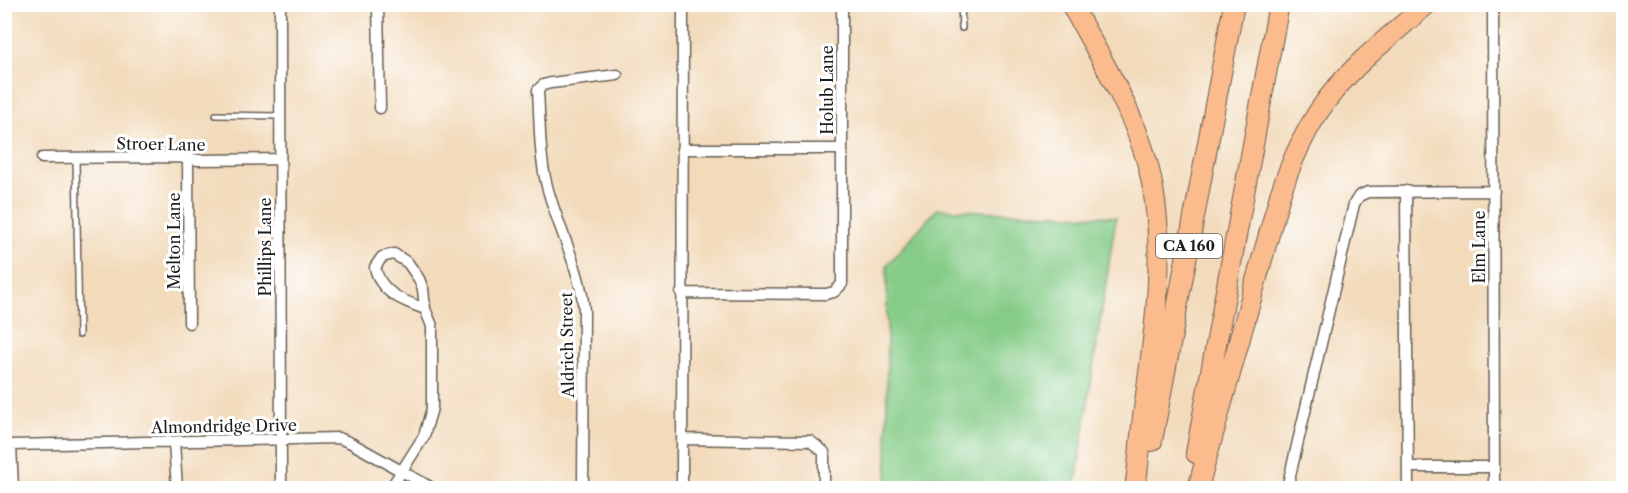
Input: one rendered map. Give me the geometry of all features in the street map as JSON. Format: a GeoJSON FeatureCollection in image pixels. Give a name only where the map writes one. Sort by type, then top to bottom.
{"type":"FeatureCollection","features":[{"type":"Feature","properties":{"kind":"highway"},"geometry":{"type":"LineString","coordinates":[[1071,4],[1138,133],[1151,174],[1158,215],[1158,261],[1154,317],[1135,489]]}},
{"type":"Feature","properties":{"kind":"highway","name":"CA 160"},"geometry":{"type":"LineString","coordinates":[[1144,489],[1234,4]]}},
{"type":"Feature","properties":{"kind":"highway","name":"CA 160"},"geometry":{"type":"LineString","coordinates":[[1190,489],[1279,4]]}},
{"type":"Feature","properties":{"kind":"highway"},"geometry":{"type":"LineString","coordinates":[[1198,489],[1281,195],[1297,150],[1320,110],[1340,85],[1377,48],[1427,4]]}},
{"type":"Feature","properties":{"kind":"street","name":"Phillips Lane"},"geometry":{"type":"LineString","coordinates":[[280,4],[280,489]]}},
{"type":"Feature","properties":{"kind":"street"},"geometry":{"type":"LineString","coordinates":[[378,4],[380,108]]}},
{"type":"Feature","properties":{"kind":"street"},"geometry":{"type":"LineString","coordinates":[[682,489],[683,4]]}},
{"type":"Feature","properties":{"kind":"street","name":"Holub Lane"},"geometry":{"type":"LineString","coordinates":[[681,293],[825,294],[834,291],[842,284],[842,4]]}},
{"type":"Feature","properties":{"kind":"street","name":"Elm Lane"},"geometry":{"type":"LineString","coordinates":[[1493,4],[1494,489]]}},
{"type":"Feature","properties":{"kind":"street","name":"Aldrich Street"},"geometry":{"type":"LineString","coordinates":[[583,489],[584,310],[582,290],[552,202],[544,171],[538,90],[543,85],[551,83],[617,75]]}},
{"type":"Feature","properties":{"kind":"street"},"geometry":{"type":"LineString","coordinates":[[682,149],[842,149]]}},
{"type":"Feature","properties":{"kind":"street","name":"Stroer Lane"},"geometry":{"type":"LineString","coordinates":[[42,158],[280,159]]}},
{"type":"Feature","properties":{"kind":"street","name":"Melton Lane"},"geometry":{"type":"LineString","coordinates":[[188,158],[189,323]]}},
{"type":"Feature","properties":{"kind":"street"},"geometry":{"type":"LineString","coordinates":[[1287,489],[1354,204],[1359,196],[1368,192],[1494,190]]}},
{"type":"Feature","properties":{"kind":"street"},"geometry":{"type":"LineString","coordinates":[[1406,191],[1408,489]]}},
{"type":"Feature","properties":{"kind":"street"},"geometry":{"type":"LineString","coordinates":[[391,489],[424,436],[432,408],[432,326],[425,309],[419,279],[408,263],[394,254],[382,257],[375,267],[380,282],[387,291],[425,309]]}},
{"type":"Feature","properties":{"kind":"street","name":"Almondridge Drive"},"geometry":{"type":"LineString","coordinates":[[8,444],[339,438],[432,489]]}},
{"type":"Feature","properties":{"kind":"street"},"geometry":{"type":"LineString","coordinates":[[682,439],[810,441],[824,452],[824,489]]}},
{"type":"Feature","properties":{"kind":"street"},"geometry":{"type":"LineString","coordinates":[[174,442],[177,489]]}},
{"type":"Feature","properties":{"kind":"street"},"geometry":{"type":"LineString","coordinates":[[8,444],[13,489]]}},
{"type":"Feature","properties":{"kind":"street"},"geometry":{"type":"LineString","coordinates":[[1408,467],[1494,467]]}},
{"type":"Feature","properties":{"kind":"lane"},"geometry":{"type":"LineString","coordinates":[[961,4],[962,28]]}},
{"type":"Feature","properties":{"kind":"lane"},"geometry":{"type":"LineString","coordinates":[[216,115],[280,116]]}},
{"type":"Feature","properties":{"kind":"lane"},"geometry":{"type":"LineString","coordinates":[[76,158],[79,335]]}},
{"type":"Feature","properties":{"kind":"green space"},"geometry":{"type":"Polygon","coordinates":[[[937,209],[1116,217],[1075,488],[887,488],[887,265],[937,209]]]}}]}
